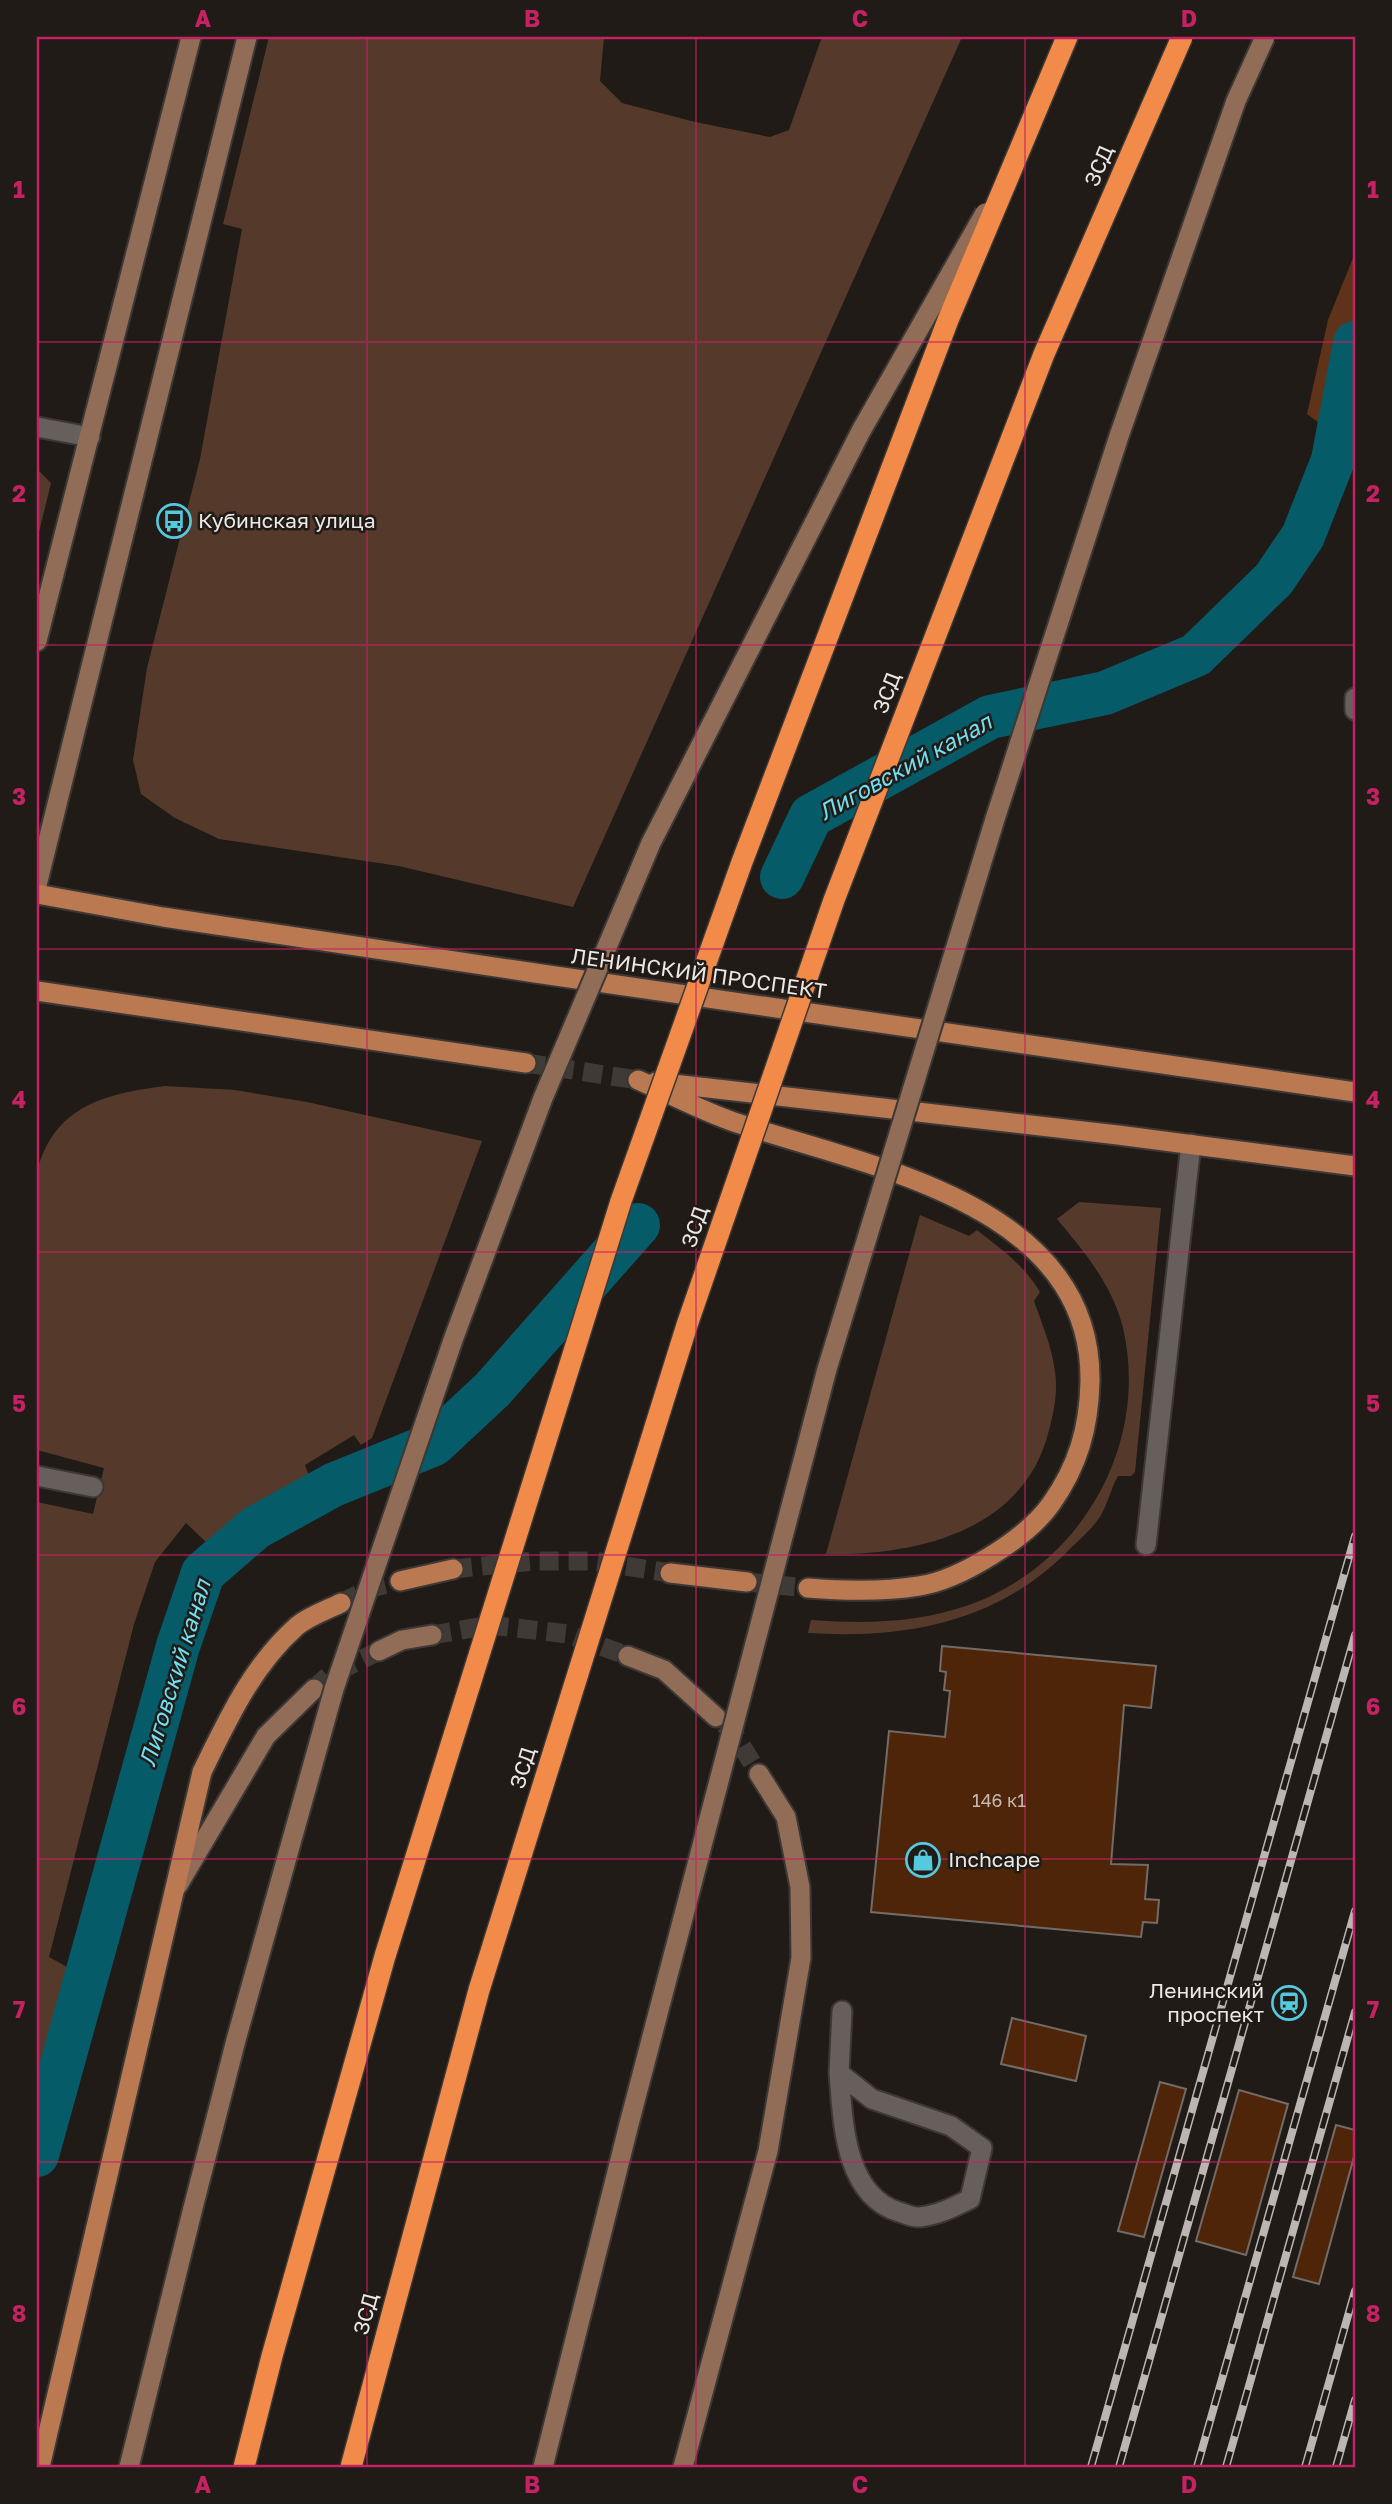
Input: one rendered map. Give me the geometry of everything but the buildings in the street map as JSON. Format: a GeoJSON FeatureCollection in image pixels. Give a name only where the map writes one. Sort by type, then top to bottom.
{"type":"FeatureCollection","features":[{"type":"Feature","properties":{"kind":"highway"},"geometry":{"type":"LineString","coordinates":[[244,2467],[272,2356],[385,1956],[621,1201],[742,862],[948,320],[1067,37]]}},
{"type":"Feature","properties":{"kind":"highway","name":"ЗСД"},"geometry":{"type":"LineString","coordinates":[[351,2467],[479,1990],[691,1312],[835,900],[1034,380],[1182,37]]}},
{"type":"Feature","properties":{"kind":"main road"},"geometry":{"type":"LineString","coordinates":[[37,641],[191,37]]}},
{"type":"Feature","properties":{"kind":"main road"},"geometry":{"type":"LineString","coordinates":[[37,885],[247,37]]}},
{"type":"Feature","properties":{"kind":"main road"},"geometry":{"type":"LineString","coordinates":[[543,2467],[629,2124],[827,1369],[995,819],[1119,436],[1236,101],[1265,37]]}},
{"type":"Feature","properties":{"kind":"main road"},"geometry":{"type":"LineString","coordinates":[[129,2467],[236,2040],[334,1689],[453,1340],[543,1098],[657,831],[861,431],[1015,161]]}},
{"type":"Feature","properties":{"kind":"main road","name":"ЛЕНИНСКИЙ ПРОСПЕКТ"},"geometry":{"type":"LineString","coordinates":[[37,894],[163,917],[535,974],[1355,1092]]}},
{"type":"Feature","properties":{"kind":"main road"},"geometry":{"type":"LineString","coordinates":[[37,991],[526,1063]]}},
{"type":"Feature","properties":{"kind":"main road"},"geometry":{"type":"LineString","coordinates":[[808,1588],[871,1590],[922,1586],[984,1562],[1027,1530],[1050,1506],[1078,1460],[1089,1416],[1090,1367],[1082,1324],[1062,1284],[1009,1227],[947,1191],[731,1121],[638,1080],[1191,1144],[1355,1166]]}},
{"type":"Feature","properties":{"kind":"main road"},"geometry":{"type":"LineString","coordinates":[[400,1581],[453,1569]]}},
{"type":"Feature","properties":{"kind":"main road"},"geometry":{"type":"LineString","coordinates":[[670,1573],[747,1582]]}},
{"type":"Feature","properties":{"kind":"main road"},"geometry":{"type":"LineString","coordinates":[[40,2467],[202,1772],[234,1706],[263,1662],[299,1624],[341,1603]]}},
{"type":"Feature","properties":{"kind":"main road"},"geometry":{"type":"LineString","coordinates":[[379,1651],[402,1640],[432,1635]]}},
{"type":"Feature","properties":{"kind":"main road"},"geometry":{"type":"LineString","coordinates":[[628,1656],[664,1670],[716,1717]]}},
{"type":"Feature","properties":{"kind":"main road"},"geometry":{"type":"LineString","coordinates":[[176,1889],[266,1736],[314,1689]]}},
{"type":"Feature","properties":{"kind":"main road"},"geometry":{"type":"LineString","coordinates":[[683,2467],[768,2151],[801,1958],[800,1887],[786,1817],[760,1774]]}},
{"type":"Feature","properties":{"kind":"lane"},"geometry":{"type":"LineString","coordinates":[[37,427],[90,437]]}},
{"type":"Feature","properties":{"kind":"lane"},"geometry":{"type":"LineString","coordinates":[[1355,698],[1355,710]]}},
{"type":"Feature","properties":{"kind":"lane"},"geometry":{"type":"LineString","coordinates":[[1146,1545],[1191,1144]]}},
{"type":"Feature","properties":{"kind":"lane"},"geometry":{"type":"LineString","coordinates":[[37,1476],[93,1487]]}},
{"type":"Feature","properties":{"kind":"lane"},"geometry":{"type":"LineString","coordinates":[[839,2073],[872,2099],[951,2126],[982,2148],[971,2199],[944,2212],[917,2218],[884,2207],[856,2175],[843,2125],[839,2073],[842,2011]]}},
{"type":"Feature","properties":{"kind":"shaded area"},"geometry":{"type":"Polygon","coordinates":[[[269,37],[604,37],[600,81],[622,103],[695,122],[770,137],[789,130],[822,37],[962,37],[573,907],[399,866],[219,839],[175,818],[141,794],[133,760],[147,668],[200,459],[242,229],[223,224],[269,37]]]}},
{"type":"Feature","properties":{"kind":"shaded area"},"geometry":{"type":"Polygon","coordinates":[[[1355,253],[1355,428],[1353,434],[1337,436],[1307,414],[1328,320],[1355,253]]]}},
{"type":"Feature","properties":{"kind":"shaded area"},"geometry":{"type":"Polygon","coordinates":[[[37,469],[51,483],[37,540],[37,469]]]}},
{"type":"Feature","properties":{"kind":"shaded area"},"geometry":{"type":"Polygon","coordinates":[[[165,1086],[235,1090],[307,1102],[482,1141],[372,1438],[361,1445],[354,1435],[305,1465],[309,1476],[208,1544],[186,1523],[155,1562],[134,1624],[49,1957],[71,1969],[37,2101],[37,1502],[93,1514],[104,1468],[37,1450],[37,1172],[45,1150],[56,1132],[84,1107],[102,1099],[165,1086]]]}},
{"type":"Feature","properties":{"kind":"shaded area"},"geometry":{"type":"Polygon","coordinates":[[[1079,1202],[1161,1208],[1135,1472],[1131,1476],[1118,1476],[1101,1515],[1065,1554],[1038,1577],[978,1611],[913,1629],[879,1633],[808,1633],[811,1620],[871,1622],[930,1616],[969,1605],[1009,1586],[1044,1561],[1074,1531],[1098,1495],[1116,1457],[1126,1415],[1129,1372],[1123,1328],[1105,1283],[1057,1219],[1079,1202]]]}},
{"type":"Feature","properties":{"kind":"shaded area"},"geometry":{"type":"Polygon","coordinates":[[[920,1215],[969,1236],[977,1230],[1020,1266],[1040,1292],[1034,1301],[1049,1345],[1056,1379],[1049,1430],[1036,1464],[1017,1492],[992,1514],[962,1531],[895,1550],[826,1554],[920,1215]]]}},
{"type":"Feature","properties":{"kind":"waterway","name":"Лиговский канал"},"geometry":{"type":"LineString","coordinates":[[782,877],[811,816],[990,717],[1105,693],[1196,655],[1274,579],[1303,536],[1333,460],[1355,343]]}},
{"type":"Feature","properties":{"kind":"waterway","name":"Лиговский канал"},"geometry":{"type":"LineString","coordinates":[[37,2155],[178,1646],[203,1573],[255,1528],[333,1485],[434,1444],[492,1390],[638,1225]]}},
{"type":"Feature","properties":{"kind":"tunnel"},"geometry":{"type":"LineString","coordinates":[[526,1063],[638,1080]]}},
{"type":"Feature","properties":{"kind":"tunnel"},"geometry":{"type":"LineString","coordinates":[[453,1569],[534,1561],[594,1561],[670,1573]]}},
{"type":"Feature","properties":{"kind":"tunnel"},"geometry":{"type":"LineString","coordinates":[[341,1603],[371,1588],[400,1581]]}},
{"type":"Feature","properties":{"kind":"tunnel"},"geometry":{"type":"LineString","coordinates":[[747,1582],[808,1588]]}},
{"type":"Feature","properties":{"kind":"tunnel"},"geometry":{"type":"LineString","coordinates":[[432,1635],[490,1625],[568,1634],[628,1656]]}},
{"type":"Feature","properties":{"kind":"tunnel"},"geometry":{"type":"LineString","coordinates":[[314,1689],[328,1676],[379,1651]]}},
{"type":"Feature","properties":{"kind":"tunnel"},"geometry":{"type":"LineString","coordinates":[[724,1724],[733,1732],[759,1774]]}},
{"type":"Feature","properties":{"kind":"railway"},"geometry":{"type":"LineString","coordinates":[[1091,2467],[1355,1536]]}},
{"type":"Feature","properties":{"kind":"railway"},"geometry":{"type":"LineString","coordinates":[[1119,2467],[1355,1635]]}},
{"type":"Feature","properties":{"kind":"railway"},"geometry":{"type":"LineString","coordinates":[[1197,2467],[1355,1911]]}},
{"type":"Feature","properties":{"kind":"railway"},"geometry":{"type":"LineString","coordinates":[[1226,2467],[1355,2012]]}},
{"type":"Feature","properties":{"kind":"railway"},"geometry":{"type":"LineString","coordinates":[[1305,2467],[1355,2291]]}},
{"type":"Feature","properties":{"kind":"railway"},"geometry":{"type":"LineString","coordinates":[[1336,2467],[1355,2400]]}},
{"type":"Feature","properties":{"kind":"place","name":"Кубинская улица"},"geometry":{"type":"Point","coordinates":[174,521]}},
{"type":"Feature","properties":{"kind":"place","name":"Inchcape"},"geometry":{"type":"Point","coordinates":[923,1860]}},
{"type":"Feature","properties":{"kind":"place","name":"Ленинский проспект"},"geometry":{"type":"Point","coordinates":[1289,2003]}}]}
